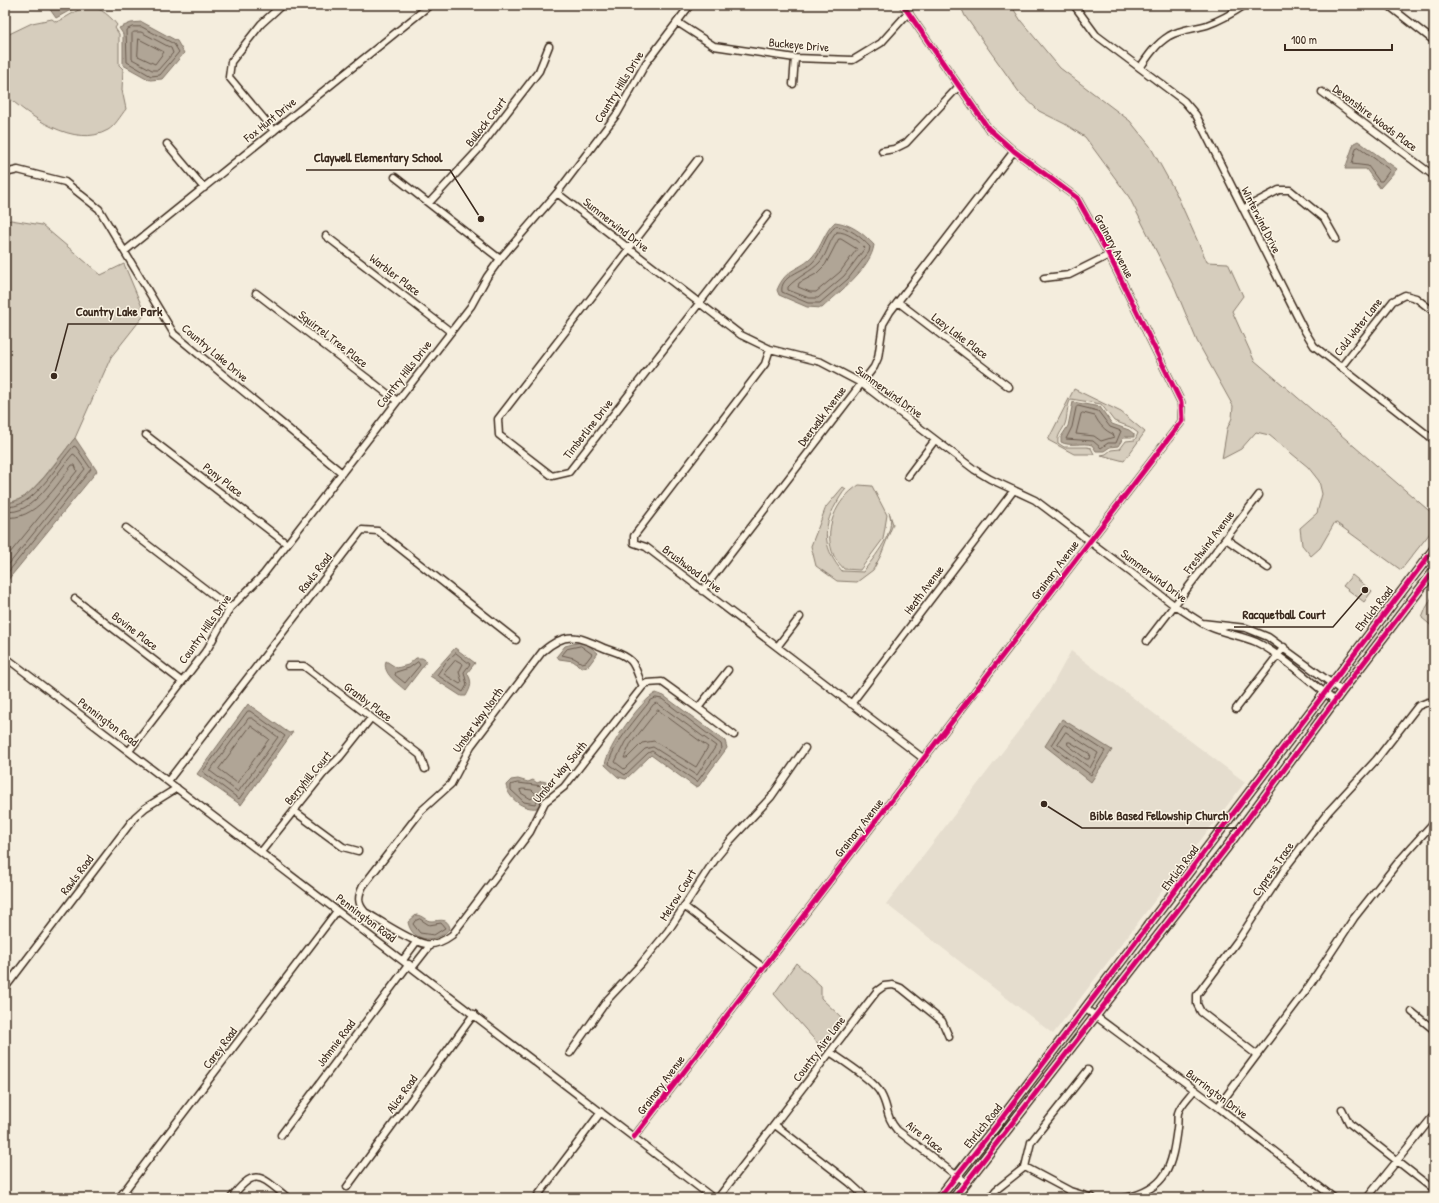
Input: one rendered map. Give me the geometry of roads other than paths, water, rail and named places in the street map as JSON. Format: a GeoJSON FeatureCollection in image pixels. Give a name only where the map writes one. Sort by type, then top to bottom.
{"type":"FeatureCollection","features":[{"type":"Feature","properties":{"kind":"main road","name":"Ehrlich Road"},"geometry":{"type":"LineString","coordinates":[[939,1198],[1086,1009],[1331,682],[1434,549]]}},
{"type":"Feature","properties":{"kind":"main road","name":"Ehrlich Road"},"geometry":{"type":"LineString","coordinates":[[954,1198],[1227,847],[1342,691],[1434,570]]}},
{"type":"Feature","properties":{"kind":"street"},"geometry":{"type":"LineString","coordinates":[[274,131],[229,77],[231,62],[261,24],[282,5]]}},
{"type":"Feature","properties":{"kind":"street","name":"Fox Hunt Drive"},"geometry":{"type":"LineString","coordinates":[[125,251],[430,5]]}},
{"type":"Feature","properties":{"kind":"street","name":"Country Hills Drive"},"geometry":{"type":"LineString","coordinates":[[129,751],[181,681],[208,648],[230,608],[263,575],[471,306],[487,277],[500,259],[557,193],[617,114],[646,63],[690,5]]}},
{"type":"Feature","properties":{"kind":"street","name":"Grainary Avenue"},"geometry":{"type":"LineString","coordinates":[[634,1137],[1182,421],[1182,402],[1109,255],[1077,198],[1014,151],[988,128],[904,5]]}},
{"type":"Feature","properties":{"kind":"street","name":"Winterwind Drive"},"geometry":{"type":"LineString","coordinates":[[1074,5],[1096,35],[1184,101],[1196,115],[1303,328],[1314,346],[1434,440]]}},
{"type":"Feature","properties":{"kind":"street"},"geometry":{"type":"LineString","coordinates":[[1140,68],[1155,48],[1168,37],[1182,30],[1207,25],[1245,5]]}},
{"type":"Feature","properties":{"kind":"street"},"geometry":{"type":"LineString","coordinates":[[1388,5],[1434,40]]}},
{"type":"Feature","properties":{"kind":"street","name":"Buckeye Drive"},"geometry":{"type":"LineString","coordinates":[[677,22],[714,46],[796,58],[853,60],[881,43],[909,12]]}},
{"type":"Feature","properties":{"kind":"street","name":"Bullock Court"},"geometry":{"type":"LineString","coordinates":[[429,203],[478,150],[539,71],[549,46]]}},
{"type":"Feature","properties":{"kind":"street"},"geometry":{"type":"LineString","coordinates":[[793,84],[796,58]]}},
{"type":"Feature","properties":{"kind":"street"},"geometry":{"type":"LineString","coordinates":[[882,150],[894,149],[906,143],[959,86]]}},
{"type":"Feature","properties":{"kind":"street","name":"Devonshire Woods Place"},"geometry":{"type":"LineString","coordinates":[[1322,92],[1434,176]]}},
{"type":"Feature","properties":{"kind":"street"},"geometry":{"type":"LineString","coordinates":[[167,144],[204,188]]}},
{"type":"Feature","properties":{"kind":"street","name":"Deerwalk Avenue"},"geometry":{"type":"LineString","coordinates":[[702,591],[874,367],[878,358],[883,324],[898,302],[1014,151]]}},
{"type":"Feature","properties":{"kind":"street","name":"Timberline Drive"},"geometry":{"type":"LineString","coordinates":[[698,160],[498,419],[500,435],[505,440],[552,476],[569,472],[768,214]]}},
{"type":"Feature","properties":{"kind":"street","name":"Country Lake Drive"},"geometry":{"type":"LineString","coordinates":[[5,174],[18,170],[65,182],[100,209],[149,295],[174,334],[342,473]]}},
{"type":"Feature","properties":{"kind":"street"},"geometry":{"type":"LineString","coordinates":[[395,177],[500,259]]}},
{"type":"Feature","properties":{"kind":"street"},"geometry":{"type":"LineString","coordinates":[[1243,209],[1279,190],[1290,190],[1324,218],[1336,239]]}},
{"type":"Feature","properties":{"kind":"street","name":"Summerwind Drive"},"geometry":{"type":"LineString","coordinates":[[557,193],[741,335],[770,349],[821,362],[861,383],[975,470],[1035,500],[1174,605],[1209,628],[1256,642],[1277,656],[1335,701]]}},
{"type":"Feature","properties":{"kind":"street","name":"Warbler Place"},"geometry":{"type":"LineString","coordinates":[[326,236],[451,332]]}},
{"type":"Feature","properties":{"kind":"street"},"geometry":{"type":"LineString","coordinates":[[1044,278],[1069,275],[1109,255]]}},
{"type":"Feature","properties":{"kind":"street","name":"Squirrel Tree Place"},"geometry":{"type":"LineString","coordinates":[[256,293],[397,401]]}},
{"type":"Feature","properties":{"kind":"street","name":"Cold Water Lane"},"geometry":{"type":"LineString","coordinates":[[1341,367],[1393,301],[1406,295],[1416,298],[1434,312]]}},
{"type":"Feature","properties":{"kind":"street","name":"Lazy Lake Place"},"geometry":{"type":"LineString","coordinates":[[898,302],[1009,386]]}},
{"type":"Feature","properties":{"kind":"street","name":"Brushwood Drive"},"geometry":{"type":"LineString","coordinates":[[770,349],[765,364],[634,536],[634,543],[646,547],[924,759]]}},
{"type":"Feature","properties":{"kind":"street","name":"Pony Place"},"geometry":{"type":"LineString","coordinates":[[146,434],[287,544]]}},
{"type":"Feature","properties":{"kind":"street"},"geometry":{"type":"LineString","coordinates":[[908,476],[935,440]]}},
{"type":"Feature","properties":{"kind":"street","name":"Heath Avenue"},"geometry":{"type":"LineString","coordinates":[[851,704],[1014,490]]}},
{"type":"Feature","properties":{"kind":"street","name":"Freshwind Avenue"},"geometry":{"type":"LineString","coordinates":[[1147,641],[1226,540],[1259,494]]}},
{"type":"Feature","properties":{"kind":"street"},"geometry":{"type":"LineString","coordinates":[[126,528],[230,608]]}},
{"type":"Feature","properties":{"kind":"street","name":"Rawls Road"},"geometry":{"type":"LineString","coordinates":[[168,781],[362,530],[378,531],[516,640]]}},
{"type":"Feature","properties":{"kind":"street"},"geometry":{"type":"LineString","coordinates":[[1226,540],[1268,568]]}},
{"type":"Feature","properties":{"kind":"street","name":"Bovine Place"},"geometry":{"type":"LineString","coordinates":[[75,599],[181,681]]}},
{"type":"Feature","properties":{"kind":"street"},"geometry":{"type":"LineString","coordinates":[[777,647],[800,617]]}},
{"type":"Feature","properties":{"kind":"street","name":"Summerwind Drive"},"geometry":{"type":"LineString","coordinates":[[1202,623],[1246,628],[1268,637],[1284,647],[1342,691]]}},
{"type":"Feature","properties":{"kind":"street","name":"Umber Way North"},"geometry":{"type":"LineString","coordinates":[[417,941],[365,912],[360,906],[358,900],[360,893],[421,811],[451,784],[471,746],[542,652],[559,640],[578,638],[587,639],[626,656],[632,663],[644,686]]}},
{"type":"Feature","properties":{"kind":"street"},"geometry":{"type":"LineString","coordinates":[[1236,709],[1284,647]]}},
{"type":"Feature","properties":{"kind":"street","name":"Pennington Road"},"geometry":{"type":"LineString","coordinates":[[5,657],[713,1198]]}},
{"type":"Feature","properties":{"kind":"street","name":"Granby Place"},"geometry":{"type":"LineString","coordinates":[[288,666],[304,666],[420,755],[425,769]]}},
{"type":"Feature","properties":{"kind":"street"},"geometry":{"type":"LineString","coordinates":[[698,708],[728,670]]}},
{"type":"Feature","properties":{"kind":"street"},"geometry":{"type":"LineString","coordinates":[[644,686],[647,683],[662,682],[734,735]]}},
{"type":"Feature","properties":{"kind":"street","name":"Umber Way South"},"geometry":{"type":"LineString","coordinates":[[431,944],[443,942],[452,935],[530,832],[545,802],[564,787],[644,686]]}},
{"type":"Feature","properties":{"kind":"street","name":"Cypress Trace"},"geometry":{"type":"LineString","coordinates":[[1257,1055],[1201,1012],[1197,1004],[1198,995],[1241,936],[1286,867],[1329,811],[1376,760],[1418,706],[1428,702],[1434,704]]}},
{"type":"Feature","properties":{"kind":"street","name":"Berryhill Court"},"geometry":{"type":"LineString","coordinates":[[261,852],[371,718]]}},
{"type":"Feature","properties":{"kind":"street","name":"Melrow Court"},"geometry":{"type":"LineString","coordinates":[[570,1053],[598,1011],[652,952],[716,858],[772,797],[805,748]]}},
{"type":"Feature","properties":{"kind":"street","name":"Rawls Road"},"geometry":{"type":"LineString","coordinates":[[5,988],[135,817],[145,808],[177,788]]}},
{"type":"Feature","properties":{"kind":"street"},"geometry":{"type":"LineString","coordinates":[[294,811],[343,847],[358,851]]}},
{"type":"Feature","properties":{"kind":"street"},"geometry":{"type":"LineString","coordinates":[[1218,1107],[1307,989],[1354,918],[1399,861],[1434,822]]}},
{"type":"Feature","properties":{"kind":"street"},"geometry":{"type":"LineString","coordinates":[[684,906],[764,968]]}},
{"type":"Feature","properties":{"kind":"street","name":"Carey Road"},"geometry":{"type":"LineString","coordinates":[[119,1198],[338,911]]}},
{"type":"Feature","properties":{"kind":"street"},"geometry":{"type":"LineString","coordinates":[[403,960],[417,941],[431,944]]}},
{"type":"Feature","properties":{"kind":"street","name":"Johnnie Road"},"geometry":{"type":"LineString","coordinates":[[281,1136],[411,966],[431,944]]}},
{"type":"Feature","properties":{"kind":"street","name":"Country Aire Lane"},"geometry":{"type":"LineString","coordinates":[[718,1198],[877,991],[884,986],[893,985],[901,988],[942,1021],[949,1038]]}},
{"type":"Feature","properties":{"kind":"street","name":"Burrington Drive"},"geometry":{"type":"LineString","coordinates":[[1086,1009],[1218,1107],[1334,1198]]}},
{"type":"Feature","properties":{"kind":"street"},"geometry":{"type":"LineString","coordinates":[[1412,1012],[1434,1030]]}},
{"type":"Feature","properties":{"kind":"street","name":"Alice Road"},"geometry":{"type":"LineString","coordinates":[[347,1187],[474,1014]]}},
{"type":"Feature","properties":{"kind":"street","name":"Aire Place"},"geometry":{"type":"LineString","coordinates":[[830,1052],[881,1092],[886,1114],[897,1130],[966,1183]]}},
{"type":"Feature","properties":{"kind":"street"},"geometry":{"type":"LineString","coordinates":[[990,1198],[996,1190],[1025,1167],[1031,1142],[1088,1070]]}},
{"type":"Feature","properties":{"kind":"street"},"geometry":{"type":"LineString","coordinates":[[1125,1198],[1149,1190],[1159,1184],[1167,1173],[1173,1154],[1178,1112],[1194,1090]]}},
{"type":"Feature","properties":{"kind":"street"},"geometry":{"type":"LineString","coordinates":[[1342,1109],[1349,1123],[1434,1190]]}},
{"type":"Feature","properties":{"kind":"street"},"geometry":{"type":"LineString","coordinates":[[536,1198],[601,1112]]}},
{"type":"Feature","properties":{"kind":"street"},"geometry":{"type":"LineString","coordinates":[[1367,1198],[1434,1115]]}},
{"type":"Feature","properties":{"kind":"street"},"geometry":{"type":"LineString","coordinates":[[775,1125],[862,1194]]}},
{"type":"Feature","properties":{"kind":"street"},"geometry":{"type":"LineString","coordinates":[[1025,1167],[1070,1191],[1093,1198]]}},
{"type":"Feature","properties":{"kind":"street"},"geometry":{"type":"LineString","coordinates":[[231,1198],[243,1183],[251,1177],[258,1177],[288,1198]]}},
{"type":"Feature","properties":{"kind":"water"},"geometry":{"type":"Polygon","coordinates":[[[47,5],[77,5],[78,6],[56,18],[47,5]]]}},
{"type":"Feature","properties":{"kind":"water"},"geometry":{"type":"Polygon","coordinates":[[[142,22],[177,41],[184,53],[162,79],[150,80],[123,65],[123,34],[119,28],[131,23],[142,22]]]}},
{"type":"Feature","properties":{"kind":"water"},"geometry":{"type":"Polygon","coordinates":[[[1358,141],[1397,169],[1380,188],[1366,169],[1345,169],[1354,143],[1358,141]]]}},
{"type":"Feature","properties":{"kind":"water"},"geometry":{"type":"Polygon","coordinates":[[[835,222],[841,223],[856,230],[874,245],[872,254],[861,271],[822,308],[807,307],[779,295],[777,290],[781,282],[789,273],[813,256],[828,230],[835,222]]]}},
{"type":"Feature","properties":{"kind":"water"},"geometry":{"type":"Polygon","coordinates":[[[1073,402],[1100,407],[1112,424],[1129,430],[1134,434],[1134,437],[1124,437],[1118,446],[1110,447],[1104,451],[1096,451],[1092,445],[1088,444],[1068,444],[1061,442],[1061,437],[1068,426],[1073,402]]]}},
{"type":"Feature","properties":{"kind":"water"},"geometry":{"type":"Polygon","coordinates":[[[75,438],[97,471],[7,581],[5,580],[5,502],[14,502],[24,497],[34,489],[75,438]]]}},
{"type":"Feature","properties":{"kind":"water"},"geometry":{"type":"Polygon","coordinates":[[[581,642],[587,644],[598,653],[589,665],[582,668],[573,661],[559,659],[557,656],[565,646],[581,642]]]}},
{"type":"Feature","properties":{"kind":"water"},"geometry":{"type":"Polygon","coordinates":[[[455,648],[475,663],[467,673],[471,684],[466,696],[461,696],[430,676],[455,648]]]}},
{"type":"Feature","properties":{"kind":"water"},"geometry":{"type":"Polygon","coordinates":[[[416,658],[422,658],[427,661],[405,690],[388,673],[385,665],[386,661],[397,668],[408,665],[416,658]]]}},
{"type":"Feature","properties":{"kind":"water"},"geometry":{"type":"Polygon","coordinates":[[[656,693],[664,696],[725,741],[727,748],[699,786],[695,787],[651,755],[626,779],[618,777],[605,765],[607,757],[625,726],[642,705],[656,693]]]}},
{"type":"Feature","properties":{"kind":"water"},"geometry":{"type":"Polygon","coordinates":[[[248,704],[289,733],[293,732],[241,805],[197,774],[248,704]]]}},
{"type":"Feature","properties":{"kind":"water"},"geometry":{"type":"Polygon","coordinates":[[[1062,719],[1112,750],[1091,782],[1045,746],[1062,719]]]}},
{"type":"Feature","properties":{"kind":"water"},"geometry":{"type":"Polygon","coordinates":[[[518,779],[528,782],[533,780],[537,783],[542,781],[546,782],[547,792],[537,808],[527,807],[517,802],[507,790],[506,785],[511,780],[518,779]]]}},
{"type":"Feature","properties":{"kind":"water"},"geometry":{"type":"Polygon","coordinates":[[[416,915],[429,921],[445,921],[450,928],[445,933],[433,938],[420,938],[411,929],[408,922],[416,915]]]}},
{"type":"Feature","properties":{"kind":"place","name":"Claywell Elementary School"},"geometry":{"type":"Point","coordinates":[481,219]}},
{"type":"Feature","properties":{"kind":"place","name":"Country Lake Park"},"geometry":{"type":"Point","coordinates":[54,376]}},
{"type":"Feature","properties":{"kind":"place","name":"Racquetball Court"},"geometry":{"type":"Point","coordinates":[1365,590]}},
{"type":"Feature","properties":{"kind":"place","name":"Bible Based Fellowship Church"},"geometry":{"type":"Point","coordinates":[1044,804]}}]}
